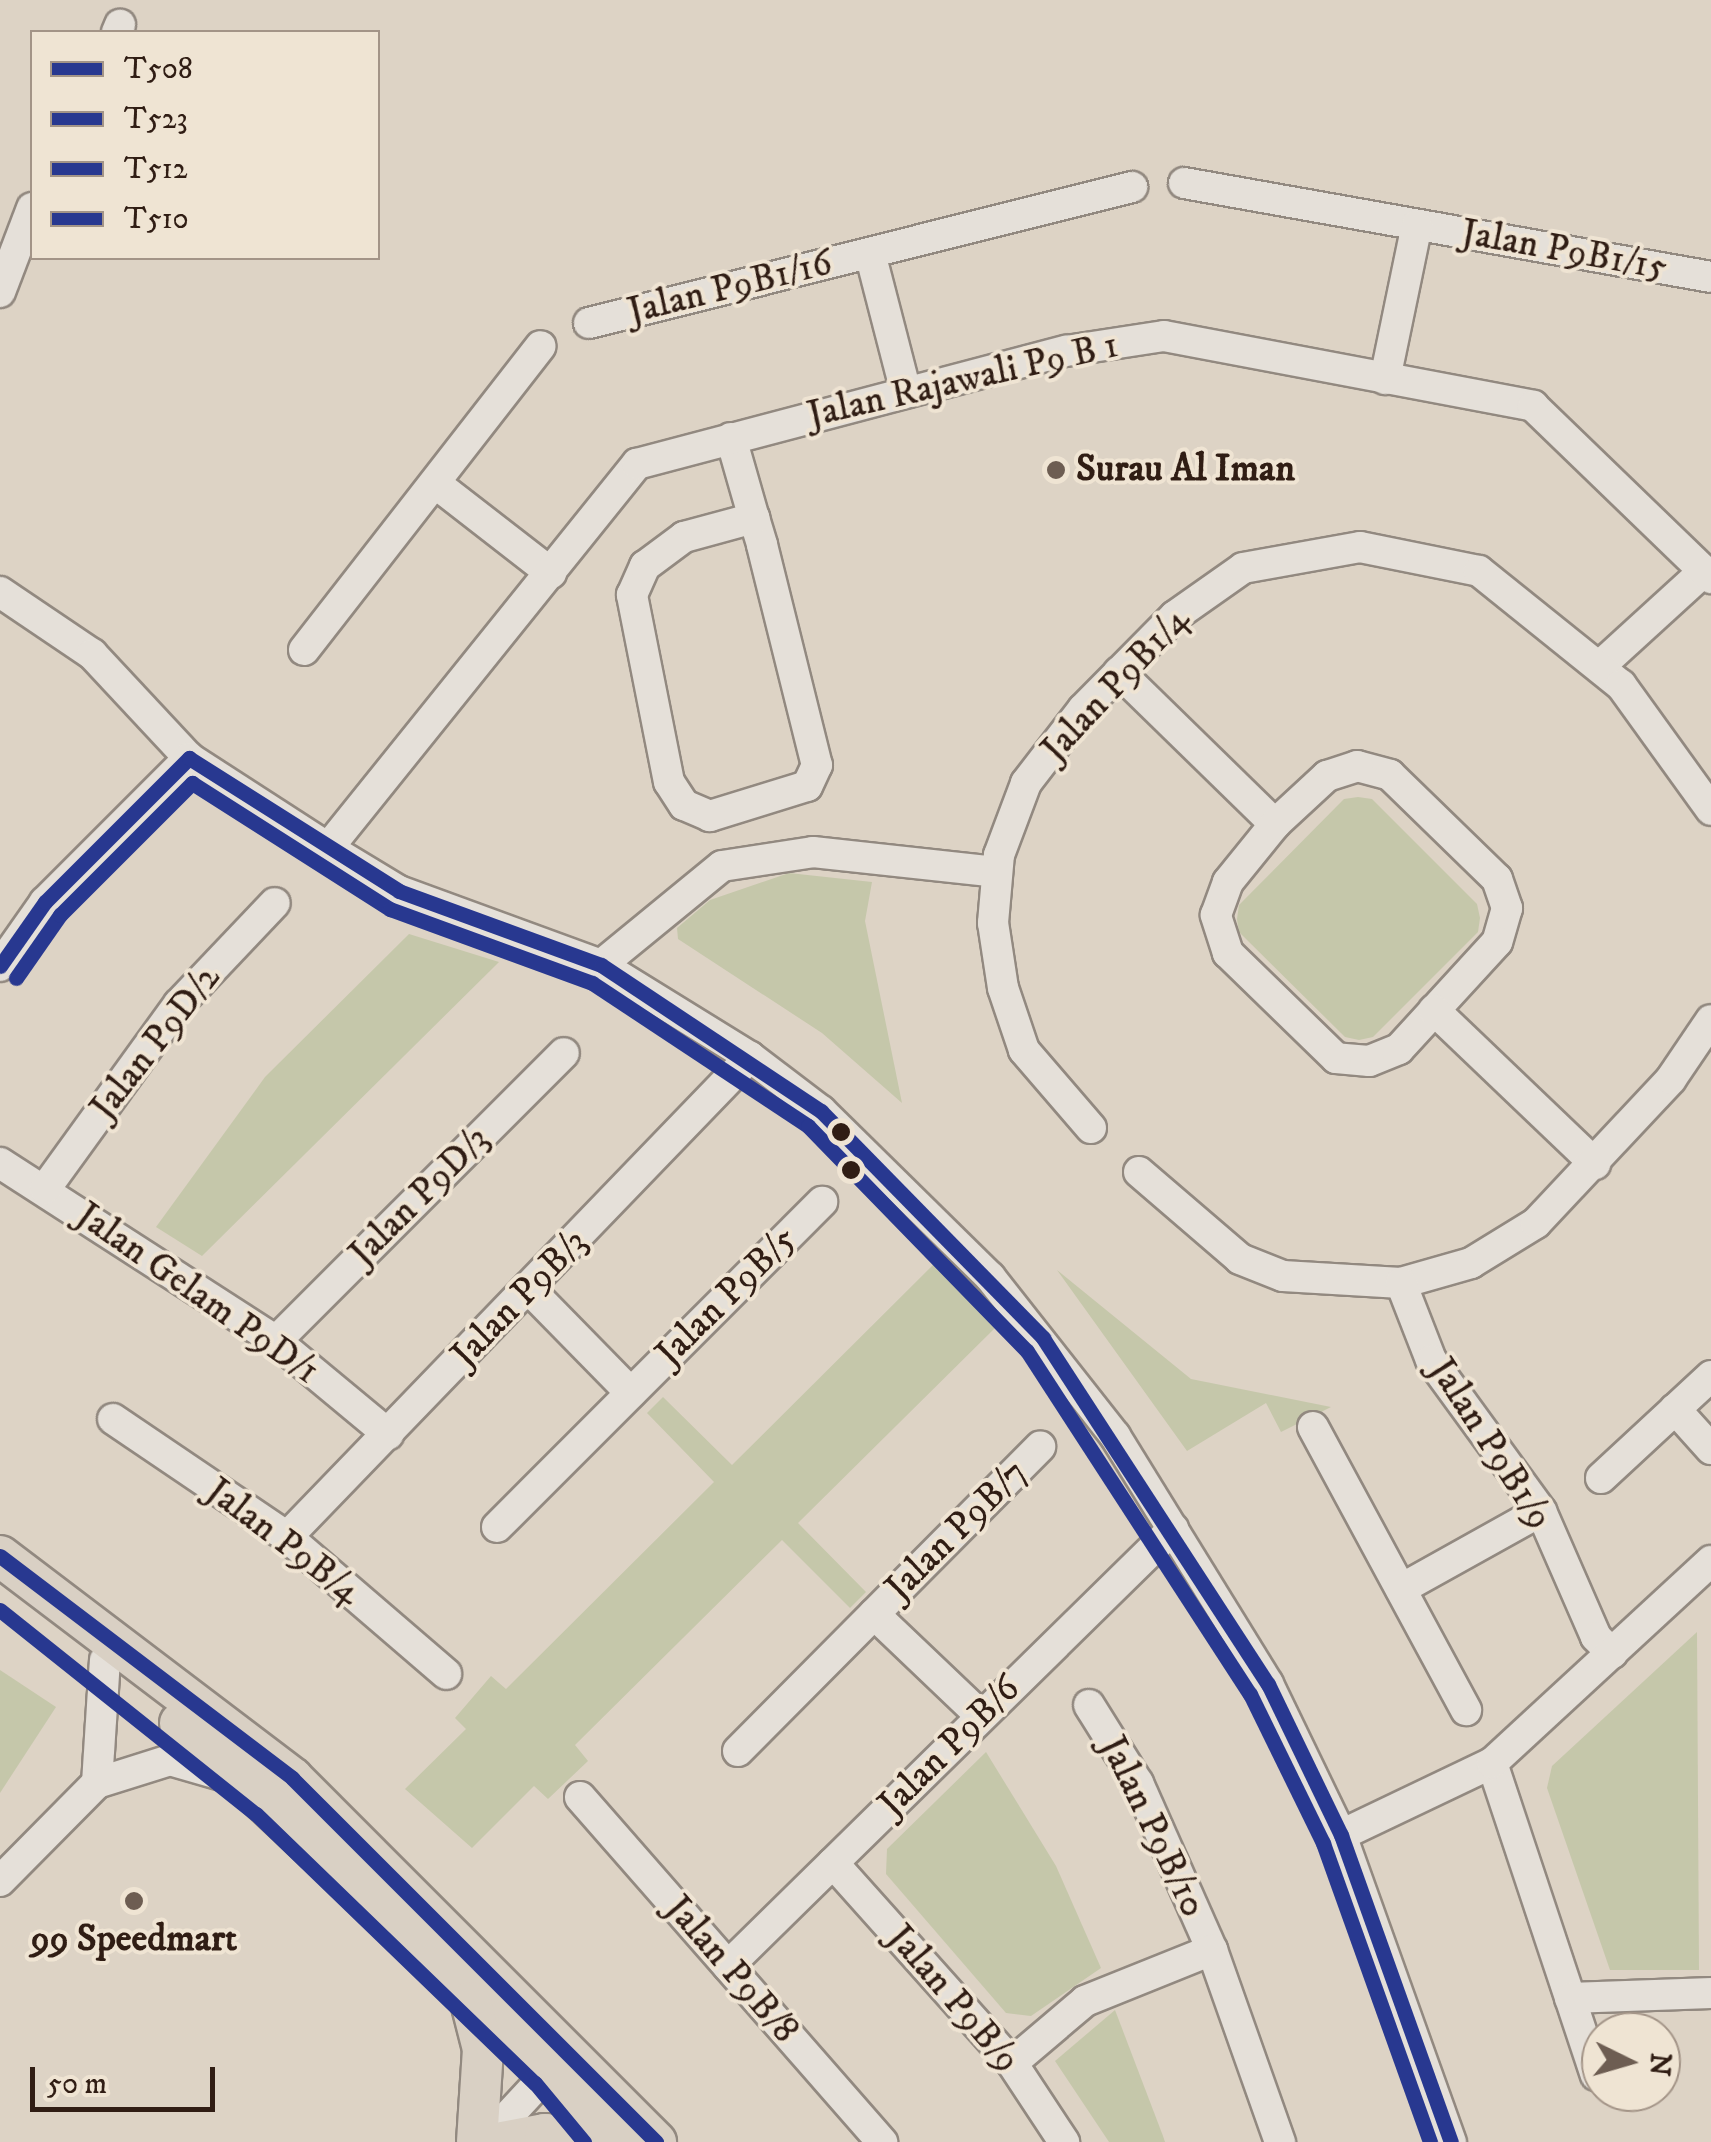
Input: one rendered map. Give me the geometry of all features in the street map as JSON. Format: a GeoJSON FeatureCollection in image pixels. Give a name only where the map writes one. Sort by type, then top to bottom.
{"type":"FeatureCollection","features":[{"type":"Feature","properties":{"kind":"main road"},"geometry":{"type":"LineString","coordinates":[[0,1556],[292,1778],[560,2060],[656,2142]]}},
{"type":"Feature","properties":{"kind":"main road"},"geometry":{"type":"LineString","coordinates":[[0,1584],[105,1660],[270,1798],[471,2002],[560,2060],[610,2142]]}},
{"type":"Feature","properties":{"kind":"main road"},"geometry":{"type":"LineString","coordinates":[[471,2002],[483,2049],[480,2142]]}},
{"type":"Feature","properties":{"kind":"main road"},"geometry":{"type":"LineString","coordinates":[[503,2142],[545,2134],[600,2142]]}},
{"type":"Feature","properties":{"kind":"street","name":"Jalan P9B1/15"},"geometry":{"type":"LineString","coordinates":[[1184,183],[1711,277]]}},
{"type":"Feature","properties":{"kind":"street","name":"Jalan P9B1/16"},"geometry":{"type":"LineString","coordinates":[[590,323],[1132,187]]}},
{"type":"Feature","properties":{"kind":"street"},"geometry":{"type":"LineString","coordinates":[[0,292],[30,213]]}},
{"type":"Feature","properties":{"kind":"street","name":"Jalan P9B1/15"},"geometry":{"type":"LineString","coordinates":[[1384,378],[1417,225]]}},
{"type":"Feature","properties":{"kind":"street","name":"Jalan P9B1/16"},"geometry":{"type":"LineString","coordinates":[[870,252],[906,392]]}},
{"type":"Feature","properties":{"kind":"street","name":"Jalan Rajawali P9 B 1"},"geometry":{"type":"LineString","coordinates":[[328,848],[638,464],[906,392],[1164,336],[1533,406],[1707,574]]}},
{"type":"Feature","properties":{"kind":"street"},"geometry":{"type":"LineString","coordinates":[[304,650],[541,346]]}},
{"type":"Feature","properties":{"kind":"street"},"geometry":{"type":"LineString","coordinates":[[730,438],[754,518],[817,765],[807,786],[710,816],[684,806],[669,782],[632,595],[645,566],[684,537],[754,518]]}},
{"type":"Feature","properties":{"kind":"street"},"geometry":{"type":"LineString","coordinates":[[435,483],[550,574]]}},
{"type":"Feature","properties":{"kind":"street","name":"Jalan P9B1/4"},"geometry":{"type":"LineString","coordinates":[[1091,1128],[1024,1050],[995,940],[996,872],[1026,783],[1119,672],[1243,568],[1360,547],[1479,571],[1600,666],[1699,783],[1711,810]]}},
{"type":"Feature","properties":{"kind":"street"},"geometry":{"type":"LineString","coordinates":[[1600,666],[1707,574]]}},
{"type":"Feature","properties":{"kind":"street"},"geometry":{"type":"LineString","coordinates":[[0,592],[92,654],[190,758],[328,848],[399,891],[602,965],[750,1057],[821,1112],[990,1277],[1115,1436],[1268,1684],[1342,1834],[1452,2142]]}},
{"type":"Feature","properties":{"kind":"street"},"geometry":{"type":"LineString","coordinates":[[1119,672],[1274,824]]}},
{"type":"Feature","properties":{"kind":"street"},"geometry":{"type":"LineString","coordinates":[[0,966],[46,902],[190,758]]}},
{"type":"Feature","properties":{"kind":"street"},"geometry":{"type":"LineString","coordinates":[[1357,766],[1390,775],[1497,880],[1507,908],[1497,942],[1434,1010],[1399,1050],[1369,1061],[1336,1058],[1228,953],[1216,915],[1228,882],[1274,824],[1327,776],[1357,766]]}},
{"type":"Feature","properties":{"kind":"street"},"geometry":{"type":"LineString","coordinates":[[710,816],[722,866]]}},
{"type":"Feature","properties":{"kind":"street"},"geometry":{"type":"LineString","coordinates":[[602,965],[722,866],[814,852],[996,872]]}},
{"type":"Feature","properties":{"kind":"street","name":"Jalan P9D/2"},"geometry":{"type":"LineString","coordinates":[[45,1188],[179,1004],[275,902]]}},
{"type":"Feature","properties":{"kind":"street"},"geometry":{"type":"LineString","coordinates":[[1434,1010],[1595,1164]]}},
{"type":"Feature","properties":{"kind":"street"},"geometry":{"type":"LineString","coordinates":[[1139,1172],[1240,1260],[1283,1276],[1401,1283],[1471,1264],[1536,1222],[1595,1164],[1711,1020]]}},
{"type":"Feature","properties":{"kind":"street","name":"Jalan P9D/3"},"geometry":{"type":"LineString","coordinates":[[276,1341],[564,1053]]}},
{"type":"Feature","properties":{"kind":"street","name":"Jalan P9B/3"},"geometry":{"type":"LineString","coordinates":[[286,1537],[530,1290],[750,1057]]}},
{"type":"Feature","properties":{"kind":"street","name":"Jalan Gelam P9D/1"},"geometry":{"type":"LineString","coordinates":[[0,1162],[276,1341],[388,1434]]}},
{"type":"Feature","properties":{"kind":"street","name":"Jalan P9B/5"},"geometry":{"type":"LineString","coordinates":[[496,1527],[822,1202]]}},
{"type":"Feature","properties":{"kind":"street","name":"Jalan P9B1/9"},"geometry":{"type":"LineString","coordinates":[[1401,1283],[1431,1360],[1541,1512],[1596,1638],[1612,1653]]}},
{"type":"Feature","properties":{"kind":"street","name":"Jalan P9B/5"},"geometry":{"type":"LineString","coordinates":[[530,1290],[630,1393]]}},
{"type":"Feature","properties":{"kind":"street"},"geometry":{"type":"LineString","coordinates":[[1601,1478],[1711,1376]]}},
{"type":"Feature","properties":{"kind":"street"},"geometry":{"type":"LineString","coordinates":[[1675,1409],[1711,1448]]}},
{"type":"Feature","properties":{"kind":"street","name":"Jalan P9B/4"},"geometry":{"type":"LineString","coordinates":[[113,1419],[286,1537],[446,1674]]}},
{"type":"Feature","properties":{"kind":"street"},"geometry":{"type":"LineString","coordinates":[[1313,1427],[1466,1710]]}},
{"type":"Feature","properties":{"kind":"street","name":"Jalan P9B/7"},"geometry":{"type":"LineString","coordinates":[[738,1751],[1040,1447]]}},
{"type":"Feature","properties":{"kind":"street"},"geometry":{"type":"LineString","coordinates":[[1401,1589],[1541,1512]]}},
{"type":"Feature","properties":{"kind":"street","name":"Jalan P9B/6"},"geometry":{"type":"LineString","coordinates":[[728,1966],[1173,1529]]}},
{"type":"Feature","properties":{"kind":"street"},"geometry":{"type":"LineString","coordinates":[[1342,1834],[1492,1764],[1711,1561]]}},
{"type":"Feature","properties":{"kind":"street","name":"Jalan P9B/7"},"geometry":{"type":"LineString","coordinates":[[874,1614],[981,1716]]}},
{"type":"Feature","properties":{"kind":"street"},"geometry":{"type":"LineString","coordinates":[[97,1782],[105,1660]]}},
{"type":"Feature","properties":{"kind":"street","name":"Jalan P9B/10"},"geometry":{"type":"LineString","coordinates":[[1089,1705],[1138,1783],[1212,1950],[1280,2142]]}},
{"type":"Feature","properties":{"kind":"street"},"geometry":{"type":"LineString","coordinates":[[0,1881],[97,1782],[170,1760],[213,1768],[270,1798]]}},
{"type":"Feature","properties":{"kind":"street"},"geometry":{"type":"LineString","coordinates":[[1492,1764],[1581,2031]]}},
{"type":"Feature","properties":{"kind":"street","name":"Jalan P9B/8"},"geometry":{"type":"LineString","coordinates":[[580,1797],[882,2142]]}},
{"type":"Feature","properties":{"kind":"street","name":"Jalan P9B/9"},"geometry":{"type":"LineString","coordinates":[[833,1863],[1012,2063],[1064,2142]]}},
{"type":"Feature","properties":{"kind":"street","name":"Jalan P9B/10"},"geometry":{"type":"LineString","coordinates":[[1012,2063],[1085,2001],[1212,1950]]}},
{"type":"Feature","properties":{"kind":"street"},"geometry":{"type":"LineString","coordinates":[[1570,1998],[1711,1993]]}},
{"type":"Feature","properties":{"kind":"street"},"geometry":{"type":"LineString","coordinates":[[480,2142],[560,2060]]}},
{"type":"Feature","properties":{"kind":"green space"},"geometry":{"type":"Polygon","coordinates":[[[1344,799],[1372,799],[1477,904],[1480,918],[1478,932],[1373,1037],[1359,1040],[1345,1037],[1239,932],[1237,919],[1239,905],[1344,799]]]}},
{"type":"Feature","properties":{"kind":"green space"},"geometry":{"type":"Polygon","coordinates":[[[789,873],[872,882],[865,921],[902,1103],[822,1033],[678,939],[677,928],[710,900],[789,873]]]}},
{"type":"Feature","properties":{"kind":"green space"},"geometry":{"type":"Polygon","coordinates":[[[409,934],[499,962],[202,1256],[156,1227],[265,1077],[409,934]]]}},
{"type":"Feature","properties":{"kind":"green space"},"geometry":{"type":"Polygon","coordinates":[[[935,1263],[995,1328],[798,1523],[866,1592],[850,1608],[782,1540],[575,1745],[588,1761],[548,1799],[534,1786],[472,1848],[405,1789],[466,1729],[455,1718],[491,1676],[506,1689],[714,1482],[647,1413],[663,1397],[732,1465],[935,1263]]]}},
{"type":"Feature","properties":{"kind":"green space"},"geometry":{"type":"Polygon","coordinates":[[[1057,1270],[1191,1379],[1331,1407],[1281,1432],[1266,1403],[1187,1451],[1057,1270]]]}},
{"type":"Feature","properties":{"kind":"green space"},"geometry":{"type":"Polygon","coordinates":[[[1697,1632],[1699,1970],[1610,1970],[1547,1788],[1552,1766],[1697,1632]]]}},
{"type":"Feature","properties":{"kind":"green space"},"geometry":{"type":"Polygon","coordinates":[[[0,1670],[56,1707],[0,1793],[0,1670]]]}},
{"type":"Feature","properties":{"kind":"green space"},"geometry":{"type":"Polygon","coordinates":[[[986,1752],[1056,1866],[1101,1968],[1031,2016],[1006,2013],[886,1874],[887,1849],[986,1752]]]}},
{"type":"Feature","properties":{"kind":"green space"},"geometry":{"type":"Polygon","coordinates":[[[1115,2010],[1165,2142],[1109,2142],[1055,2061],[1115,2010]]]}},
{"type":"Feature","properties":{"kind":"transit line","name":"T508"},"geometry":{"type":"LineString","coordinates":[[0,966],[45,902],[189,758],[399,891],[601,965],[821,1111],[1043,1338],[1268,1684],[1341,1835],[1451,2142]]}},
{"type":"Feature","properties":{"kind":"transit line","name":"T523"},"geometry":{"type":"LineString","coordinates":[[16,978],[60,915],[192,783],[390,909],[592,983],[808,1126],[1027,1351],[1250,1694],[1323,1843],[1430,2142]]}},
{"type":"Feature","properties":{"kind":"transit line","name":"T512"},"geometry":{"type":"LineString","coordinates":[[0,1556],[292,1778],[656,2142]]}},
{"type":"Feature","properties":{"kind":"transit line","name":"T510"},"geometry":{"type":"LineString","coordinates":[[0,1610],[256,1814],[535,2083],[584,2142]]}},
{"type":"Feature","properties":{"kind":"place","name":"Surau Al Iman"},"geometry":{"type":"Point","coordinates":[1056,470]}},
{"type":"Feature","properties":{"kind":"place","name":"99 Speedmart"},"geometry":{"type":"Point","coordinates":[134,1901]}}]}
